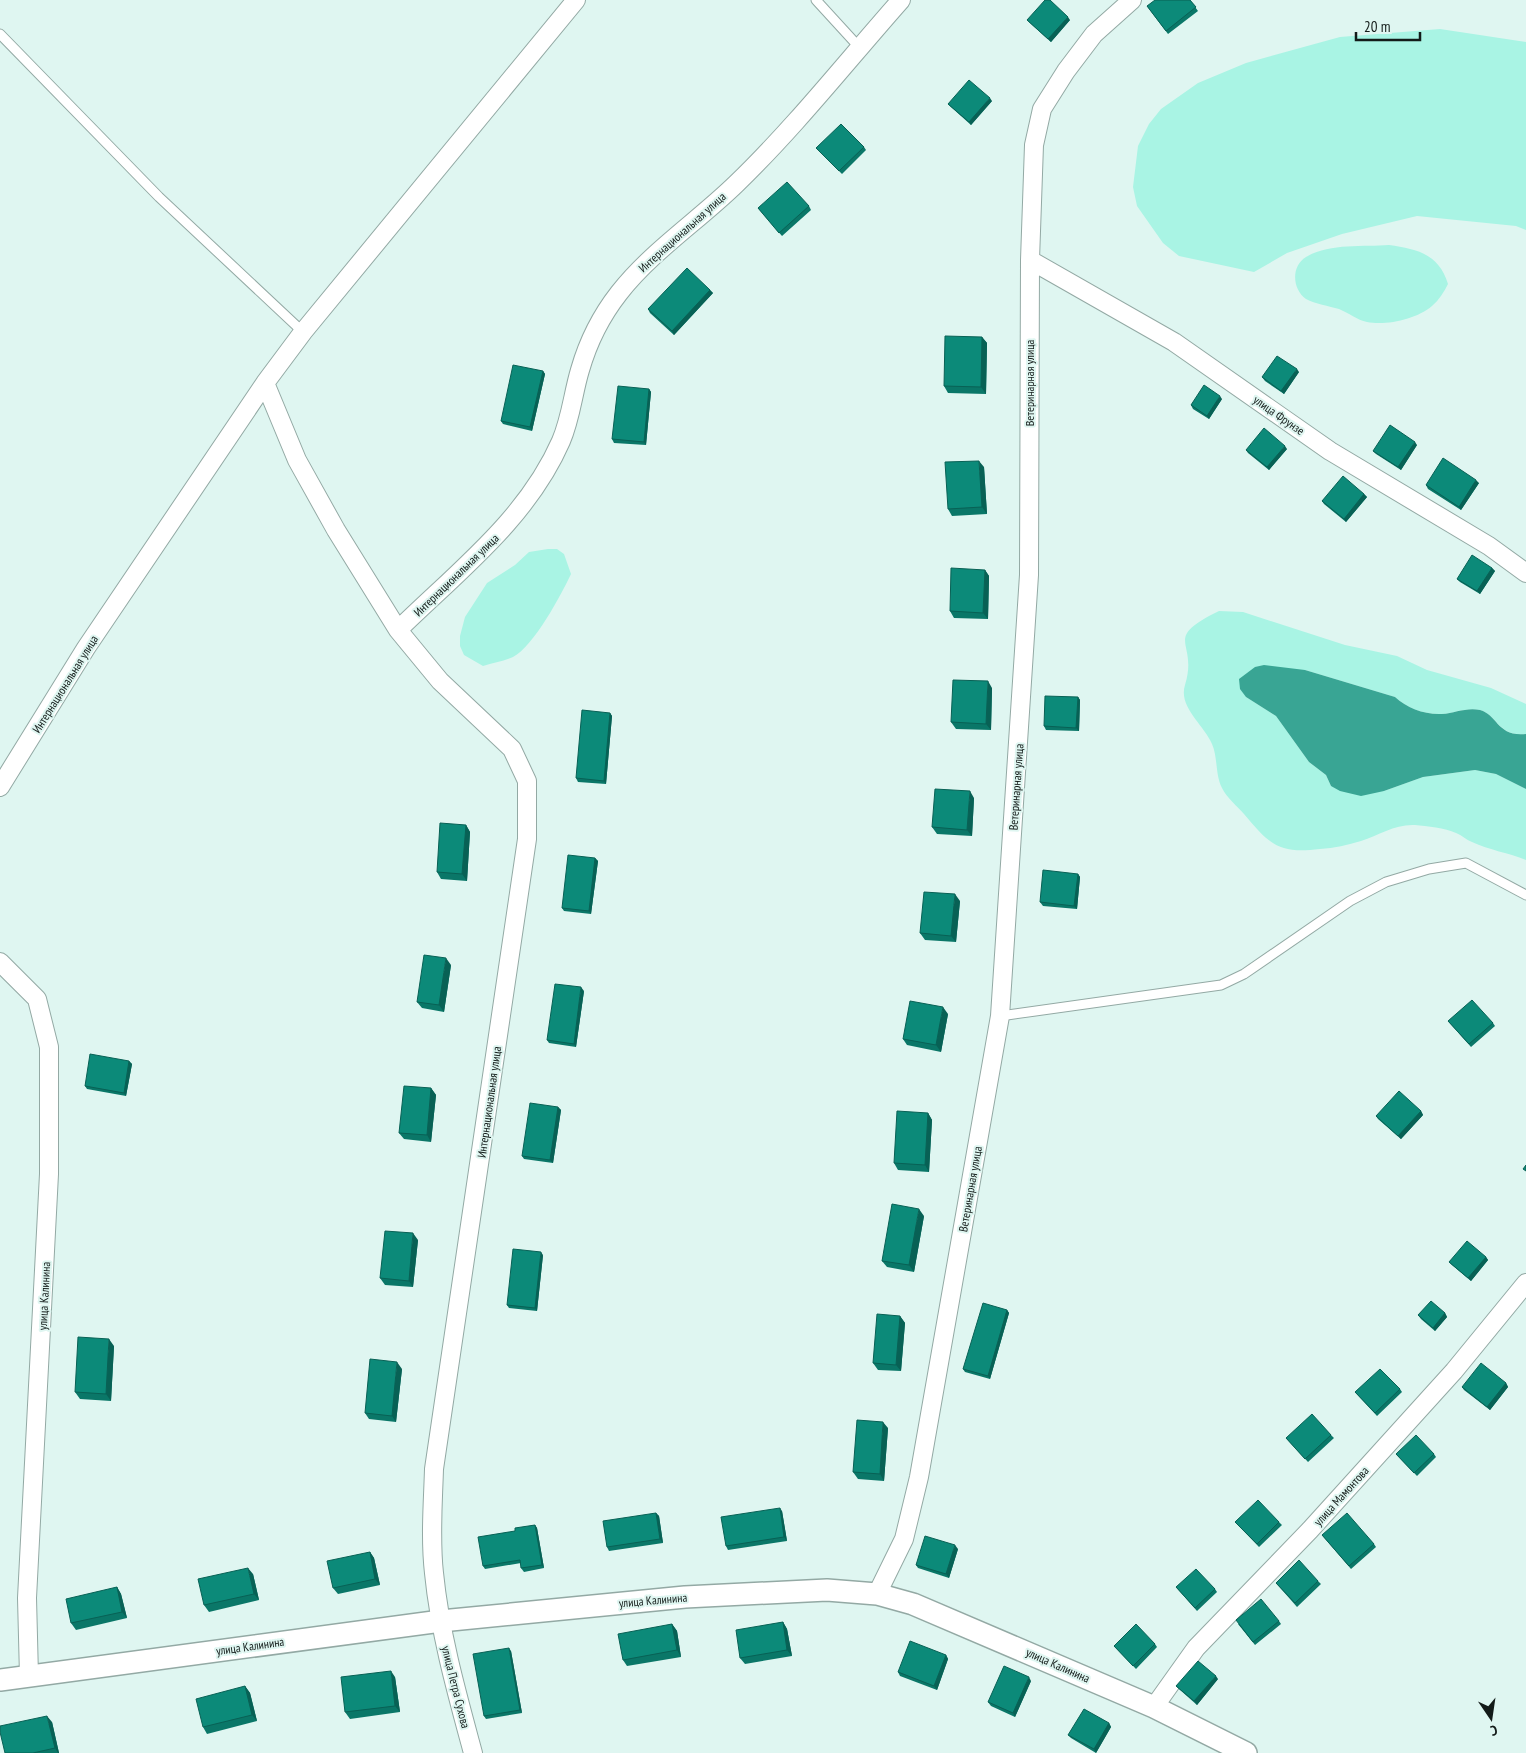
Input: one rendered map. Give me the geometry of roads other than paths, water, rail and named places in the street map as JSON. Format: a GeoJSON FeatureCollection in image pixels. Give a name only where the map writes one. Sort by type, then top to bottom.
{"type":"FeatureCollection","features":[{"type":"Feature","properties":{"kind":"street","name":"Интернациональная улица"},"geometry":{"type":"LineString","coordinates":[[0,787],[86,648],[265,383],[303,332],[576,0]]}},
{"type":"Feature","properties":{"kind":"street","name":"Интернациональная улица"},"geometry":{"type":"LineString","coordinates":[[398,630],[505,528],[547,469],[567,424],[580,370],[599,320],[620,292],[652,257],[735,185],[772,147],[901,0]]}},
{"type":"Feature","properties":{"kind":"street","name":"Ветеринарная улица"},"geometry":{"type":"LineString","coordinates":[[876,1594],[904,1539],[919,1477],[1000,1016],[1029,575],[1030,260],[1034,145],[1042,109],[1066,71],[1094,34],[1132,0]]}},
{"type":"Feature","properties":{"kind":"street","name":"улица Фрунзе"},"geometry":{"type":"LineString","coordinates":[[1030,260],[1174,342],[1330,450],[1489,546],[1526,573]]}},
{"type":"Feature","properties":{"kind":"street","name":"Интернациональная улица"},"geometry":{"type":"LineString","coordinates":[[265,383],[302,467],[336,530],[398,630],[440,681],[512,749],[527,782],[527,839],[434,1469],[432,1536],[440,1621]]}},
{"type":"Feature","properties":{"kind":"street","name":"улица Калинина"},"geometry":{"type":"LineString","coordinates":[[0,962],[37,999],[49,1047],[49,1174],[29,1560],[29,1676]]}},
{"type":"Feature","properties":{"kind":"street","name":"улица Мамонтова"},"geometry":{"type":"LineString","coordinates":[[1154,1707],[1196,1648],[1316,1523],[1454,1371],[1526,1283]]}},
{"type":"Feature","properties":{"kind":"street","name":"улица Калинина"},"geometry":{"type":"LineString","coordinates":[[0,1680],[440,1621],[684,1597],[827,1590],[876,1594],[913,1604],[974,1628],[1154,1707],[1246,1753]]}},
{"type":"Feature","properties":{"kind":"street","name":"улица Петра Сухова"},"geometry":{"type":"LineString","coordinates":[[440,1621],[473,1753]]}},
{"type":"Feature","properties":{"kind":"lane"},"geometry":{"type":"LineString","coordinates":[[816,0],[859,47]]}},
{"type":"Feature","properties":{"kind":"lane"},"geometry":{"type":"LineString","coordinates":[[0,34],[159,197],[303,332]]}},
{"type":"Feature","properties":{"kind":"lane"},"geometry":{"type":"LineString","coordinates":[[1000,1016],[1221,985],[1244,974],[1350,901],[1386,882],[1430,868],[1466,863],[1526,895]]}}]}
